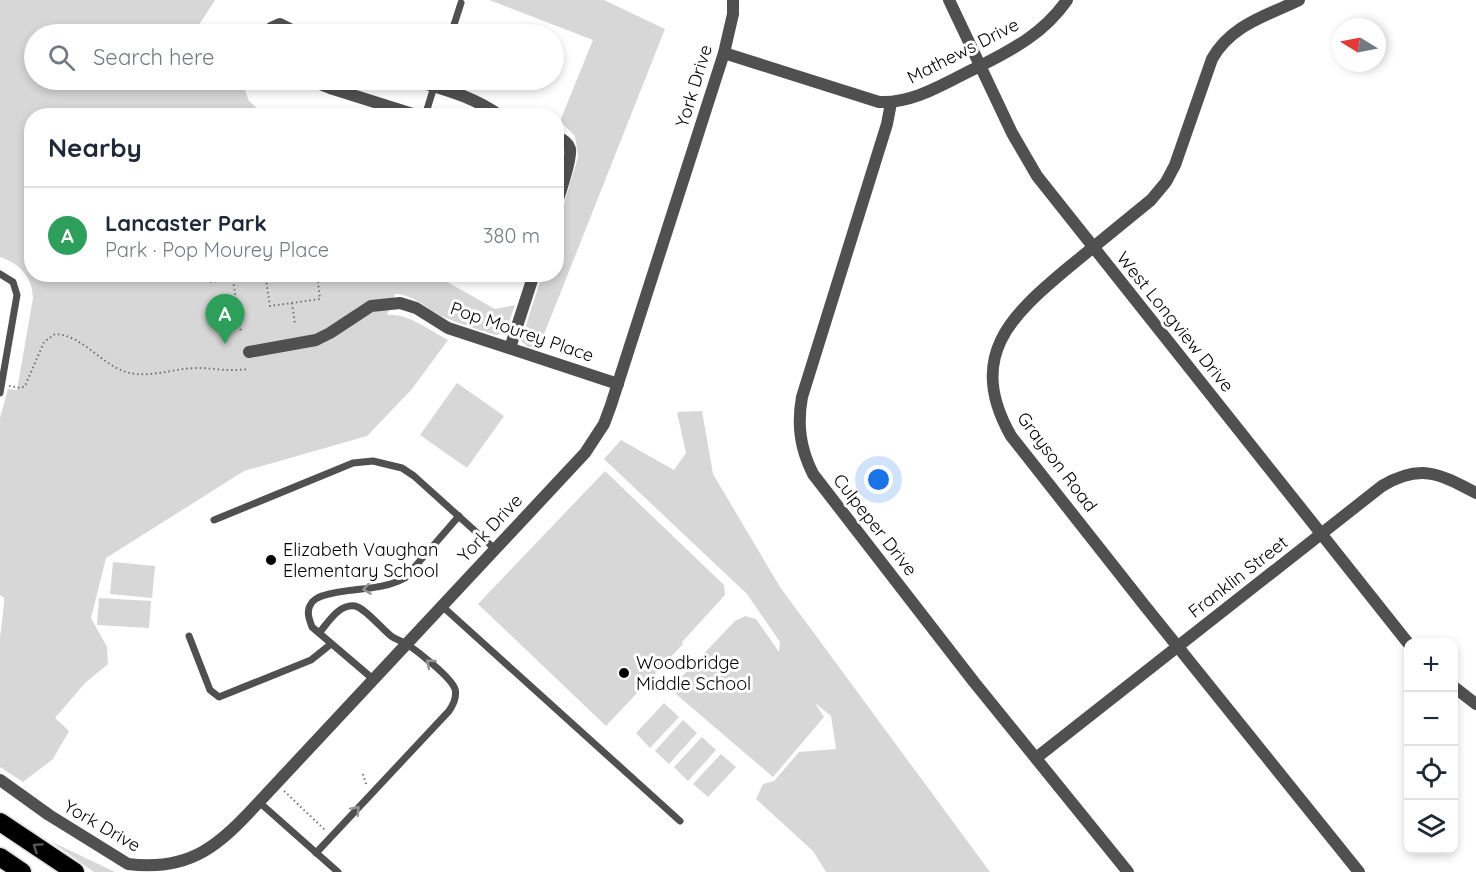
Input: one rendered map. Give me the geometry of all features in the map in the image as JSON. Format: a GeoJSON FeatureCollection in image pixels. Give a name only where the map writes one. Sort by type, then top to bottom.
{"type":"FeatureCollection","features":[{"type":"Feature","properties":{"kind":"highway"},"geometry":{"type":"LineString","coordinates":[[0,822],[75,872]]}},
{"type":"Feature","properties":{"kind":"highway"},"geometry":{"type":"LineString","coordinates":[[0,857],[22,872]]}},
{"type":"Feature","properties":{"kind":"street","name":"York Drive"},"geometry":{"type":"LineString","coordinates":[[0,780],[49,815],[128,864],[156,871],[171,871],[188,867],[213,851],[585,453],[604,424],[724,53],[733,15],[733,0]]}},
{"type":"Feature","properties":{"kind":"street","name":"West Longview Drive"},"geometry":{"type":"LineString","coordinates":[[949,0],[1023,154],[1050,194],[1404,638]]}},
{"type":"Feature","properties":{"kind":"street","name":"Mathews Drive"},"geometry":{"type":"LineString","coordinates":[[724,53],[879,102],[891,103],[915,97],[1017,47],[1057,14],[1067,0]]}},
{"type":"Feature","properties":{"kind":"street","name":"Grayson Road"},"geometry":{"type":"LineString","coordinates":[[1299,0],[1239,29],[1219,47],[1212,59],[1183,147],[1166,182],[1151,200],[1025,305],[1003,334],[994,363],[994,385],[997,406],[1011,436],[1359,872]]}},
{"type":"Feature","properties":{"kind":"street"},"geometry":{"type":"LineString","coordinates":[[336,90],[393,108]]}},
{"type":"Feature","properties":{"kind":"street"},"geometry":{"type":"LineString","coordinates":[[451,90],[488,108]]}},
{"type":"Feature","properties":{"kind":"street","name":"Culpeper Drive"},"geometry":{"type":"LineString","coordinates":[[891,103],[887,124],[802,397],[799,413],[801,443],[813,474],[974,682],[1128,872]]}},
{"type":"Feature","properties":{"kind":"street"},"geometry":{"type":"LineString","coordinates":[[564,140],[570,149],[564,164]]}},
{"type":"Feature","properties":{"kind":"street"},"geometry":{"type":"LineString","coordinates":[[510,348],[531,282]]}},
{"type":"Feature","properties":{"kind":"street","name":"Pop Mourey Place"},"geometry":{"type":"LineString","coordinates":[[249,352],[316,340],[338,328],[361,311],[371,306],[387,303],[411,306],[443,326],[618,384]]}},
{"type":"Feature","properties":{"kind":"street","name":"Franklin Street"},"geometry":{"type":"LineString","coordinates":[[1036,758],[1382,486],[1407,474],[1432,473],[1476,493]]}},
{"type":"Feature","properties":{"kind":"street"},"geometry":{"type":"LineString","coordinates":[[1458,690],[1476,704]]}},
{"type":"Feature","properties":{"kind":"lane"},"geometry":{"type":"LineString","coordinates":[[454,24],[461,3]]}},
{"type":"Feature","properties":{"kind":"lane"},"geometry":{"type":"LineString","coordinates":[[427,108],[433,90]]}},
{"type":"Feature","properties":{"kind":"lane"},"geometry":{"type":"LineString","coordinates":[[0,274],[13,282],[17,295],[1,389]]}},
{"type":"Feature","properties":{"kind":"lane"},"geometry":{"type":"LineString","coordinates":[[214,520],[353,463],[374,461],[388,463],[414,476],[495,549]]}},
{"type":"Feature","properties":{"kind":"lane"},"geometry":{"type":"LineString","coordinates":[[373,679],[312,627],[308,615],[311,603],[320,596],[378,588],[394,584],[405,578],[459,516]]}},
{"type":"Feature","properties":{"kind":"lane"},"geometry":{"type":"LineString","coordinates":[[316,853],[449,711],[453,705],[454,689],[451,683],[406,643],[393,638],[355,606],[345,607],[337,612],[320,633]]}},
{"type":"Feature","properties":{"kind":"lane"},"geometry":{"type":"LineString","coordinates":[[442,606],[680,821]]}},
{"type":"Feature","properties":{"kind":"lane"},"geometry":{"type":"LineString","coordinates":[[189,636],[210,690],[219,697],[311,660],[331,644]]}},
{"type":"Feature","properties":{"kind":"lane"},"geometry":{"type":"LineString","coordinates":[[259,802],[338,872]]}},
{"type":"Feature","properties":{"kind":"path"},"geometry":{"type":"LineString","coordinates":[[233,282],[241,333]]}},
{"type":"Feature","properties":{"kind":"path"},"geometry":{"type":"LineString","coordinates":[[266,282],[270,306],[320,299],[318,282]]}},
{"type":"Feature","properties":{"kind":"path"},"geometry":{"type":"LineString","coordinates":[[292,303],[295,325]]}},
{"type":"Feature","properties":{"kind":"path"},"geometry":{"type":"LineString","coordinates":[[1,389],[25,386],[44,342],[55,334],[76,342],[122,371],[138,374],[195,368],[233,371],[247,369]]}},
{"type":"Feature","properties":{"kind":"path"},"geometry":{"type":"LineString","coordinates":[[363,774],[366,784]]}},
{"type":"Feature","properties":{"kind":"path"},"geometry":{"type":"LineString","coordinates":[[284,791],[325,830]]}},
{"type":"Feature","properties":{"kind":"shaded area"},"geometry":{"type":"Polygon","coordinates":[[[0,0],[215,0],[199,24],[24,24],[24,90],[245,90],[249,101],[257,108],[24,108],[24,272],[13,263],[0,257],[0,0]]]}},
{"type":"Feature","properties":{"kind":"shaded area"},"geometry":{"type":"Polygon","coordinates":[[[489,0],[604,0],[665,29],[539,347],[528,347],[521,341],[540,282],[564,282],[564,204],[578,157],[575,136],[564,125],[564,111],[593,40],[564,29],[564,24],[551,24],[489,0]]]}},
{"type":"Feature","properties":{"kind":"shaded area"},"geometry":{"type":"Polygon","coordinates":[[[447,282],[495,309],[515,305],[505,333],[496,335],[446,318],[409,297],[395,294],[387,315],[403,317],[419,323],[448,340],[412,389],[367,436],[244,471],[106,558],[91,618],[107,647],[108,664],[85,683],[55,718],[69,731],[53,759],[23,782],[0,767],[0,638],[4,598],[0,595],[0,418],[8,389],[17,390],[33,298],[30,283],[447,282]]]}},
{"type":"Feature","properties":{"kind":"shaded area"},"geometry":{"type":"Polygon","coordinates":[[[457,383],[504,416],[467,468],[420,435],[457,383]]]}},
{"type":"Feature","properties":{"kind":"shaded area"},"geometry":{"type":"Polygon","coordinates":[[[702,411],[713,474],[780,587],[990,872],[826,872],[813,851],[756,799],[763,784],[774,781],[799,752],[836,749],[831,716],[815,703],[824,717],[773,777],[670,689],[735,621],[745,616],[756,619],[779,652],[780,642],[747,594],[604,459],[621,440],[674,470],[686,453],[677,412],[702,411]]]}},
{"type":"Feature","properties":{"kind":"shaded area"},"geometry":{"type":"Polygon","coordinates":[[[605,471],[724,585],[725,595],[682,642],[683,644],[606,726],[478,604],[605,471]]]}},
{"type":"Feature","properties":{"kind":"shaded area"},"geometry":{"type":"Polygon","coordinates":[[[113,562],[155,566],[152,598],[110,594],[113,562]]]}},
{"type":"Feature","properties":{"kind":"shaded area"},"geometry":{"type":"Polygon","coordinates":[[[99,598],[151,601],[149,628],[97,625],[99,598]]]}},
{"type":"Feature","properties":{"kind":"shaded area"},"geometry":{"type":"Polygon","coordinates":[[[664,703],[679,717],[650,748],[636,733],[664,703]]]}},
{"type":"Feature","properties":{"kind":"shaded area"},"geometry":{"type":"Polygon","coordinates":[[[683,720],[697,733],[669,764],[655,751],[683,720]]]}},
{"type":"Feature","properties":{"kind":"shaded area"},"geometry":{"type":"Polygon","coordinates":[[[702,737],[716,750],[688,781],[674,767],[702,737]]]}},
{"type":"Feature","properties":{"kind":"shaded area"},"geometry":{"type":"Polygon","coordinates":[[[721,754],[736,767],[708,797],[693,784],[721,754]]]}},
{"type":"Feature","properties":{"kind":"shaded area"},"geometry":{"type":"Polygon","coordinates":[[[50,841],[115,872],[94,872],[50,841]]]}},
{"type":"Feature","properties":{"kind":"place","name":"Lancaster Park"},"geometry":{"type":"Point","coordinates":[225,344]}},
{"type":"Feature","properties":{"kind":"place","name":"Elizabeth Vaughan Elementary School"},"geometry":{"type":"Point","coordinates":[271,560]}},
{"type":"Feature","properties":{"kind":"place","name":"Woodbridge Middle School"},"geometry":{"type":"Point","coordinates":[624,673]}}]}
